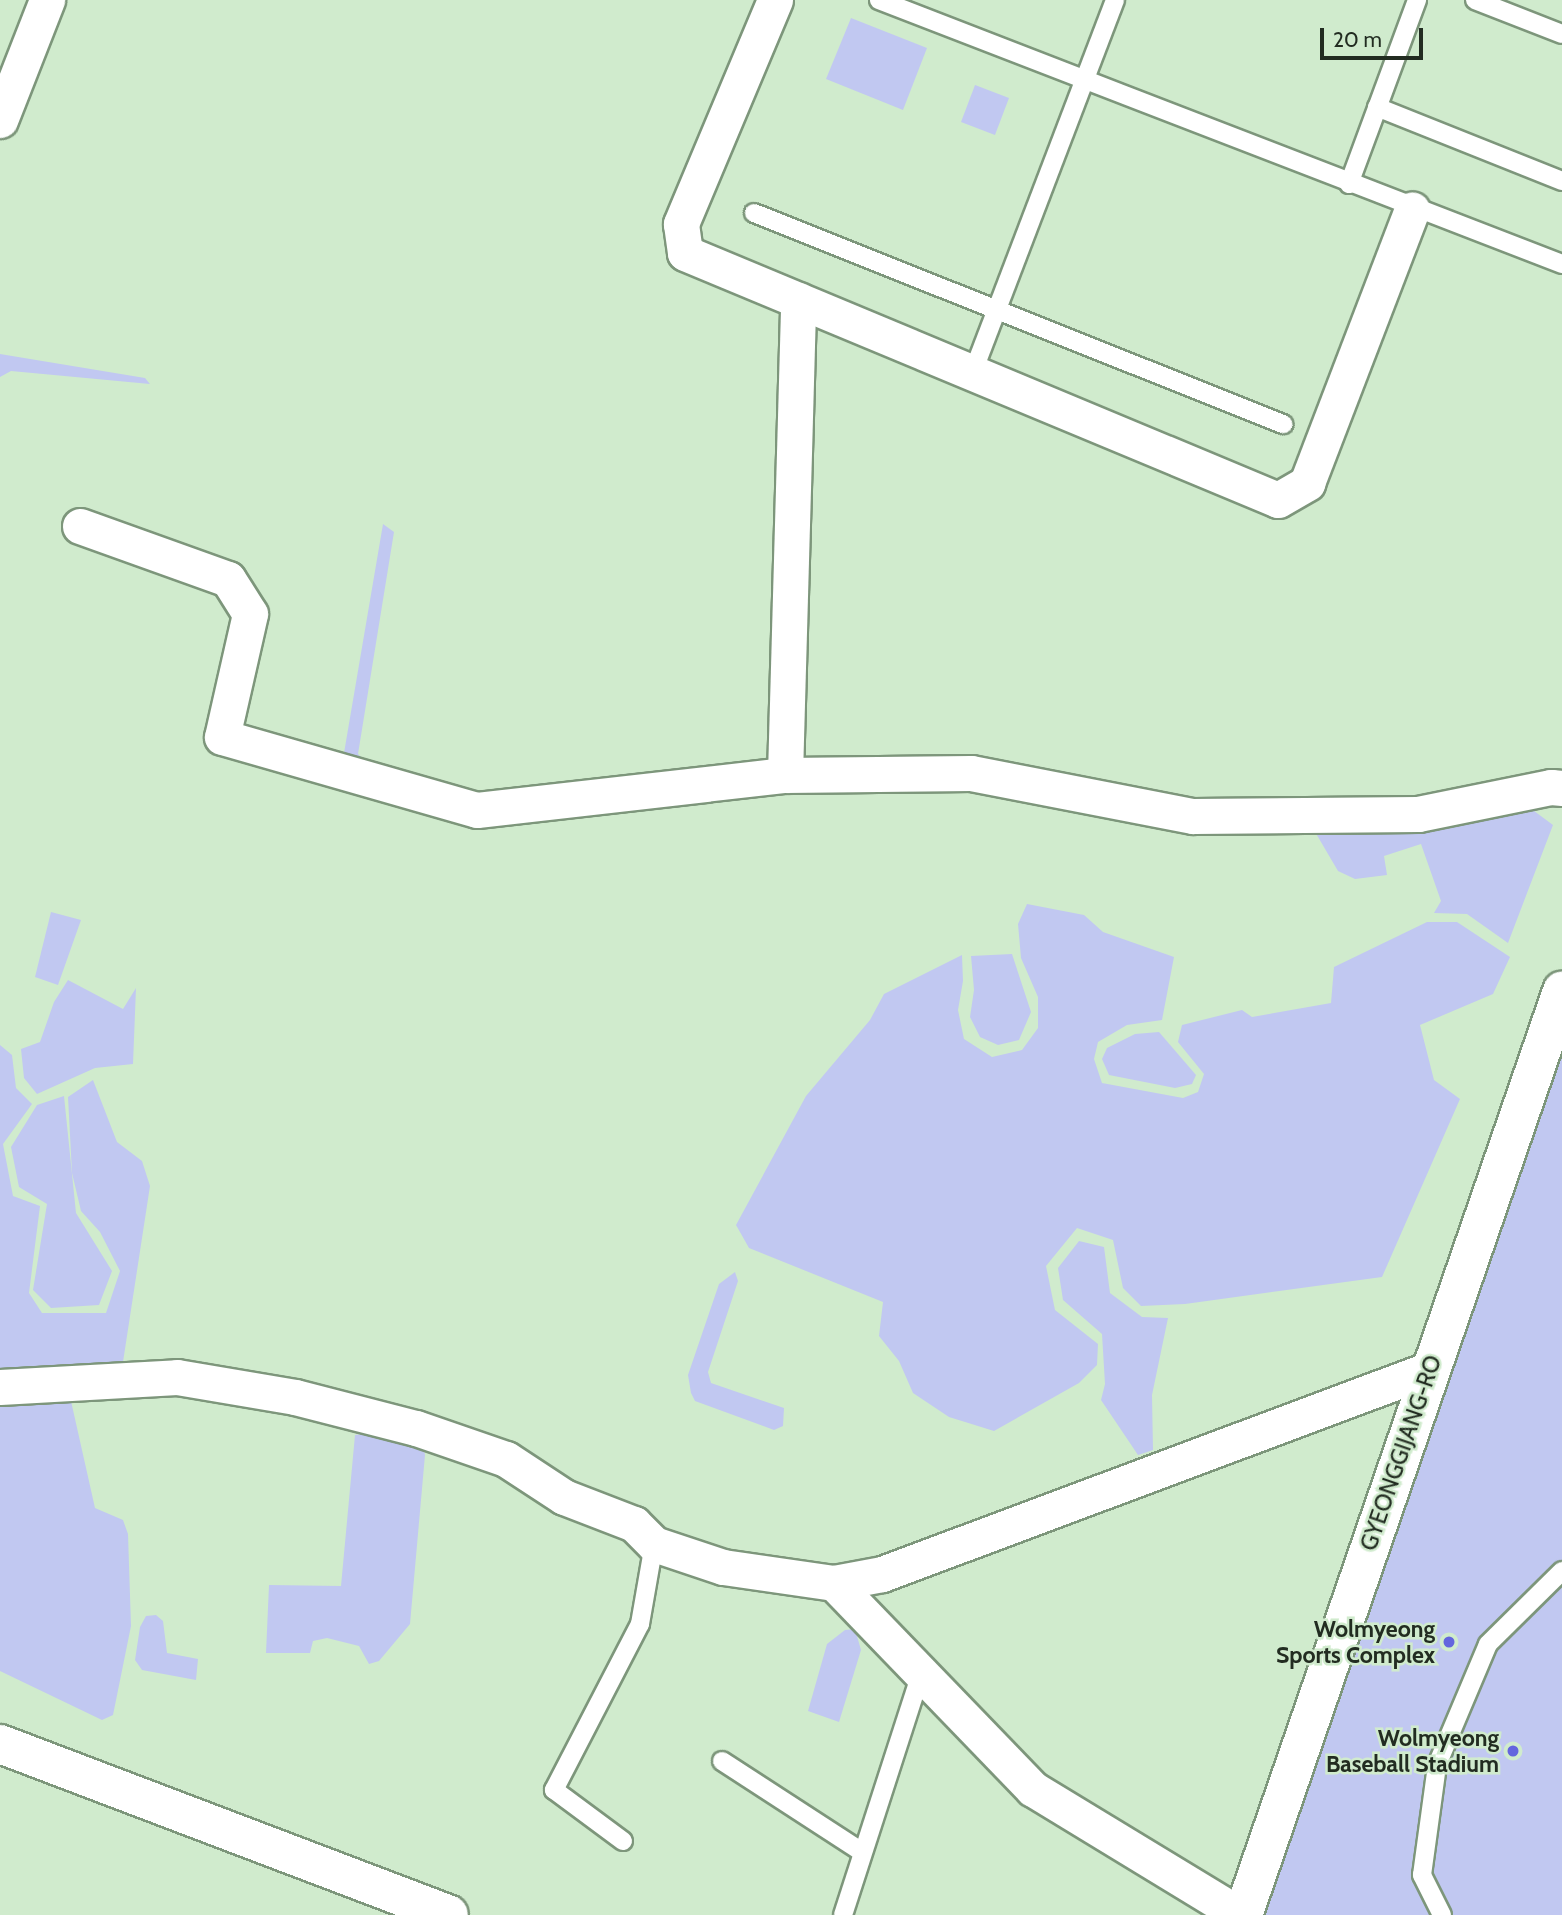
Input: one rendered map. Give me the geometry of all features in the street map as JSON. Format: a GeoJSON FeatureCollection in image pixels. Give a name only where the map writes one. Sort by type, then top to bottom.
{"type":"FeatureCollection","features":[{"type":"Feature","properties":{"kind":"street"},"geometry":{"type":"LineString","coordinates":[[0,120],[47,0]]}},
{"type":"Feature","properties":{"kind":"street"},"geometry":{"type":"LineString","coordinates":[[775,0],[681,224],[685,253],[1278,500],[1307,483],[1412,209]]}},
{"type":"Feature","properties":{"kind":"street"},"geometry":{"type":"LineString","coordinates":[[786,775],[798,300]]}},
{"type":"Feature","properties":{"kind":"street"},"geometry":{"type":"LineString","coordinates":[[80,526],[228,579],[250,614],[222,737],[477,810],[786,775],[971,773],[1194,816],[1418,814],[1551,786],[1562,788]]}},
{"type":"Feature","properties":{"kind":"street","name":"GYEONGGIJANG-RO"},"geometry":{"type":"LineString","coordinates":[[1241,1915],[1430,1369],[1554,1039],[1562,991]]}},
{"type":"Feature","properties":{"kind":"street"},"geometry":{"type":"LineString","coordinates":[[0,1387],[177,1377],[295,1397],[416,1428],[506,1459],[564,1497],[634,1524],[654,1544],[723,1567],[834,1583],[882,1574],[1430,1369]]}},
{"type":"Feature","properties":{"kind":"street"},"geometry":{"type":"LineString","coordinates":[[834,1583],[920,1676],[1033,1789],[1241,1915]]}},
{"type":"Feature","properties":{"kind":"street"},"geometry":{"type":"LineString","coordinates":[[0,1744],[449,1915]]}},
{"type":"Feature","properties":{"kind":"lane"},"geometry":{"type":"LineString","coordinates":[[879,0],[1412,209],[1562,264]]}},
{"type":"Feature","properties":{"kind":"lane"},"geometry":{"type":"LineString","coordinates":[[973,372],[1115,0]]}},
{"type":"Feature","properties":{"kind":"lane"},"geometry":{"type":"LineString","coordinates":[[1349,184],[1417,0]]}},
{"type":"Feature","properties":{"kind":"lane"},"geometry":{"type":"LineString","coordinates":[[1475,0],[1562,34]]}},
{"type":"Feature","properties":{"kind":"lane"},"geometry":{"type":"LineString","coordinates":[[1377,107],[1562,181]]}},
{"type":"Feature","properties":{"kind":"lane"},"geometry":{"type":"LineString","coordinates":[[754,212],[1283,424]]}},
{"type":"Feature","properties":{"kind":"lane"},"geometry":{"type":"LineString","coordinates":[[623,1841],[554,1790],[640,1624],[654,1544]]}},
{"type":"Feature","properties":{"kind":"lane"},"geometry":{"type":"LineString","coordinates":[[1442,1915],[1422,1875],[1437,1765],[1488,1644],[1562,1571]]}},
{"type":"Feature","properties":{"kind":"lane"},"geometry":{"type":"LineString","coordinates":[[842,1915],[920,1676]]}},
{"type":"Feature","properties":{"kind":"lane"},"geometry":{"type":"LineString","coordinates":[[722,1761],[862,1852]]}},
{"type":"Feature","properties":{"kind":"shaded area"},"geometry":{"type":"Polygon","coordinates":[[[851,18],[927,48],[903,110],[826,79],[851,18]]]}},
{"type":"Feature","properties":{"kind":"shaded area"},"geometry":{"type":"Polygon","coordinates":[[[975,85],[1009,98],[995,135],[961,122],[975,85]]]}},
{"type":"Feature","properties":{"kind":"shaded area"},"geometry":{"type":"Polygon","coordinates":[[[0,354],[145,378],[150,384],[11,371],[0,377],[0,354]]]}},
{"type":"Feature","properties":{"kind":"shaded area"},"geometry":{"type":"Polygon","coordinates":[[[383,524],[394,532],[358,754],[367,763],[346,758],[344,753],[383,524]]]}},
{"type":"Feature","properties":{"kind":"shaded area"},"geometry":{"type":"Polygon","coordinates":[[[1526,805],[1553,825],[1508,943],[1467,914],[1434,913],[1441,901],[1421,844],[1384,856],[1387,875],[1355,879],[1338,871],[1311,825],[1526,805]]]}},
{"type":"Feature","properties":{"kind":"shaded area"},"geometry":{"type":"Polygon","coordinates":[[[1027,904],[1084,915],[1103,932],[1174,957],[1162,1020],[1127,1025],[1098,1042],[1094,1059],[1102,1083],[1183,1098],[1198,1092],[1204,1074],[1178,1042],[1182,1025],[1242,1010],[1252,1017],[1331,1003],[1334,967],[1427,922],[1457,922],[1510,957],[1493,994],[1420,1025],[1434,1080],[1460,1099],[1382,1277],[1185,1304],[1141,1306],[1123,1288],[1113,1240],[1077,1228],[1046,1266],[1055,1310],[1098,1344],[1097,1365],[1079,1383],[994,1431],[949,1417],[913,1393],[899,1361],[879,1336],[883,1302],[749,1248],[736,1225],[806,1096],[870,1020],[884,994],[962,955],[963,981],[958,1010],[964,1039],[992,1057],[1022,1050],[1038,1028],[1038,997],[1021,958],[1018,924],[1027,904]]]}},
{"type":"Feature","properties":{"kind":"shaded area"},"geometry":{"type":"Polygon","coordinates":[[[51,912],[81,920],[58,985],[35,977],[51,912]]]}},
{"type":"Feature","properties":{"kind":"shaded area"},"geometry":{"type":"Polygon","coordinates":[[[1012,954],[1031,1012],[1019,1040],[998,1045],[980,1037],[970,1017],[974,990],[971,956],[1012,954]]]}},
{"type":"Feature","properties":{"kind":"shaded area"},"geometry":{"type":"Polygon","coordinates":[[[68,980],[123,1009],[136,988],[133,1064],[95,1068],[37,1094],[24,1078],[21,1049],[40,1042],[54,1002],[68,980]]]}},
{"type":"Feature","properties":{"kind":"shaded area","name":"Wolmyeong Sports Complex"},"geometry":{"type":"Polygon","coordinates":[[[1562,991],[1562,1915],[1243,1915],[1562,991]]]}},
{"type":"Feature","properties":{"kind":"shaded area"},"geometry":{"type":"Polygon","coordinates":[[[1159,1032],[1196,1075],[1192,1084],[1175,1088],[1109,1075],[1102,1059],[1107,1048],[1135,1034],[1159,1032]]]}},
{"type":"Feature","properties":{"kind":"shaded area"},"geometry":{"type":"Polygon","coordinates":[[[0,1045],[12,1055],[16,1088],[32,1104],[3,1144],[13,1196],[40,1206],[29,1293],[42,1313],[106,1313],[120,1271],[100,1232],[81,1211],[72,1173],[68,1097],[93,1080],[117,1142],[142,1161],[150,1186],[123,1362],[0,1373],[0,1045]]]}},
{"type":"Feature","properties":{"kind":"shaded area"},"geometry":{"type":"Polygon","coordinates":[[[64,1096],[76,1213],[112,1271],[99,1305],[51,1308],[33,1290],[47,1204],[19,1187],[11,1147],[37,1105],[64,1096]]]}},
{"type":"Feature","properties":{"kind":"shaded area"},"geometry":{"type":"Polygon","coordinates":[[[1079,1241],[1104,1247],[1110,1293],[1142,1317],[1168,1318],[1152,1395],[1153,1450],[1138,1455],[1101,1400],[1105,1384],[1102,1334],[1063,1300],[1058,1268],[1079,1241]]]}},
{"type":"Feature","properties":{"kind":"shaded area"},"geometry":{"type":"Polygon","coordinates":[[[735,1272],[738,1281],[708,1372],[711,1383],[784,1408],[783,1426],[774,1430],[695,1401],[691,1393],[688,1375],[719,1284],[735,1272]]]}},
{"type":"Feature","properties":{"kind":"shaded area"},"geometry":{"type":"Polygon","coordinates":[[[71,1401],[95,1508],[123,1520],[128,1534],[131,1626],[113,1715],[102,1720],[0,1671],[0,1407],[71,1401]]]}},
{"type":"Feature","properties":{"kind":"shaded area"},"geometry":{"type":"Polygon","coordinates":[[[372,1433],[422,1442],[425,1455],[410,1624],[379,1661],[369,1664],[359,1646],[327,1638],[313,1641],[310,1653],[266,1653],[269,1585],[341,1586],[355,1435],[372,1433]]]}},
{"type":"Feature","properties":{"kind":"shaded area"},"geometry":{"type":"Polygon","coordinates":[[[156,1615],[163,1621],[167,1653],[198,1659],[196,1680],[142,1670],[135,1660],[140,1627],[146,1616],[156,1615]]]}},
{"type":"Feature","properties":{"kind":"shaded area"},"geometry":{"type":"Polygon","coordinates":[[[855,1629],[861,1650],[839,1722],[808,1711],[827,1644],[845,1630],[855,1629]]]}},
{"type":"Feature","properties":{"kind":"place","name":"Wolmyeong Sports Complex"},"geometry":{"type":"Point","coordinates":[1449,1642]}},
{"type":"Feature","properties":{"kind":"place","name":"Wolmyeong Baseball Stadium"},"geometry":{"type":"Point","coordinates":[1513,1751]}}]}
